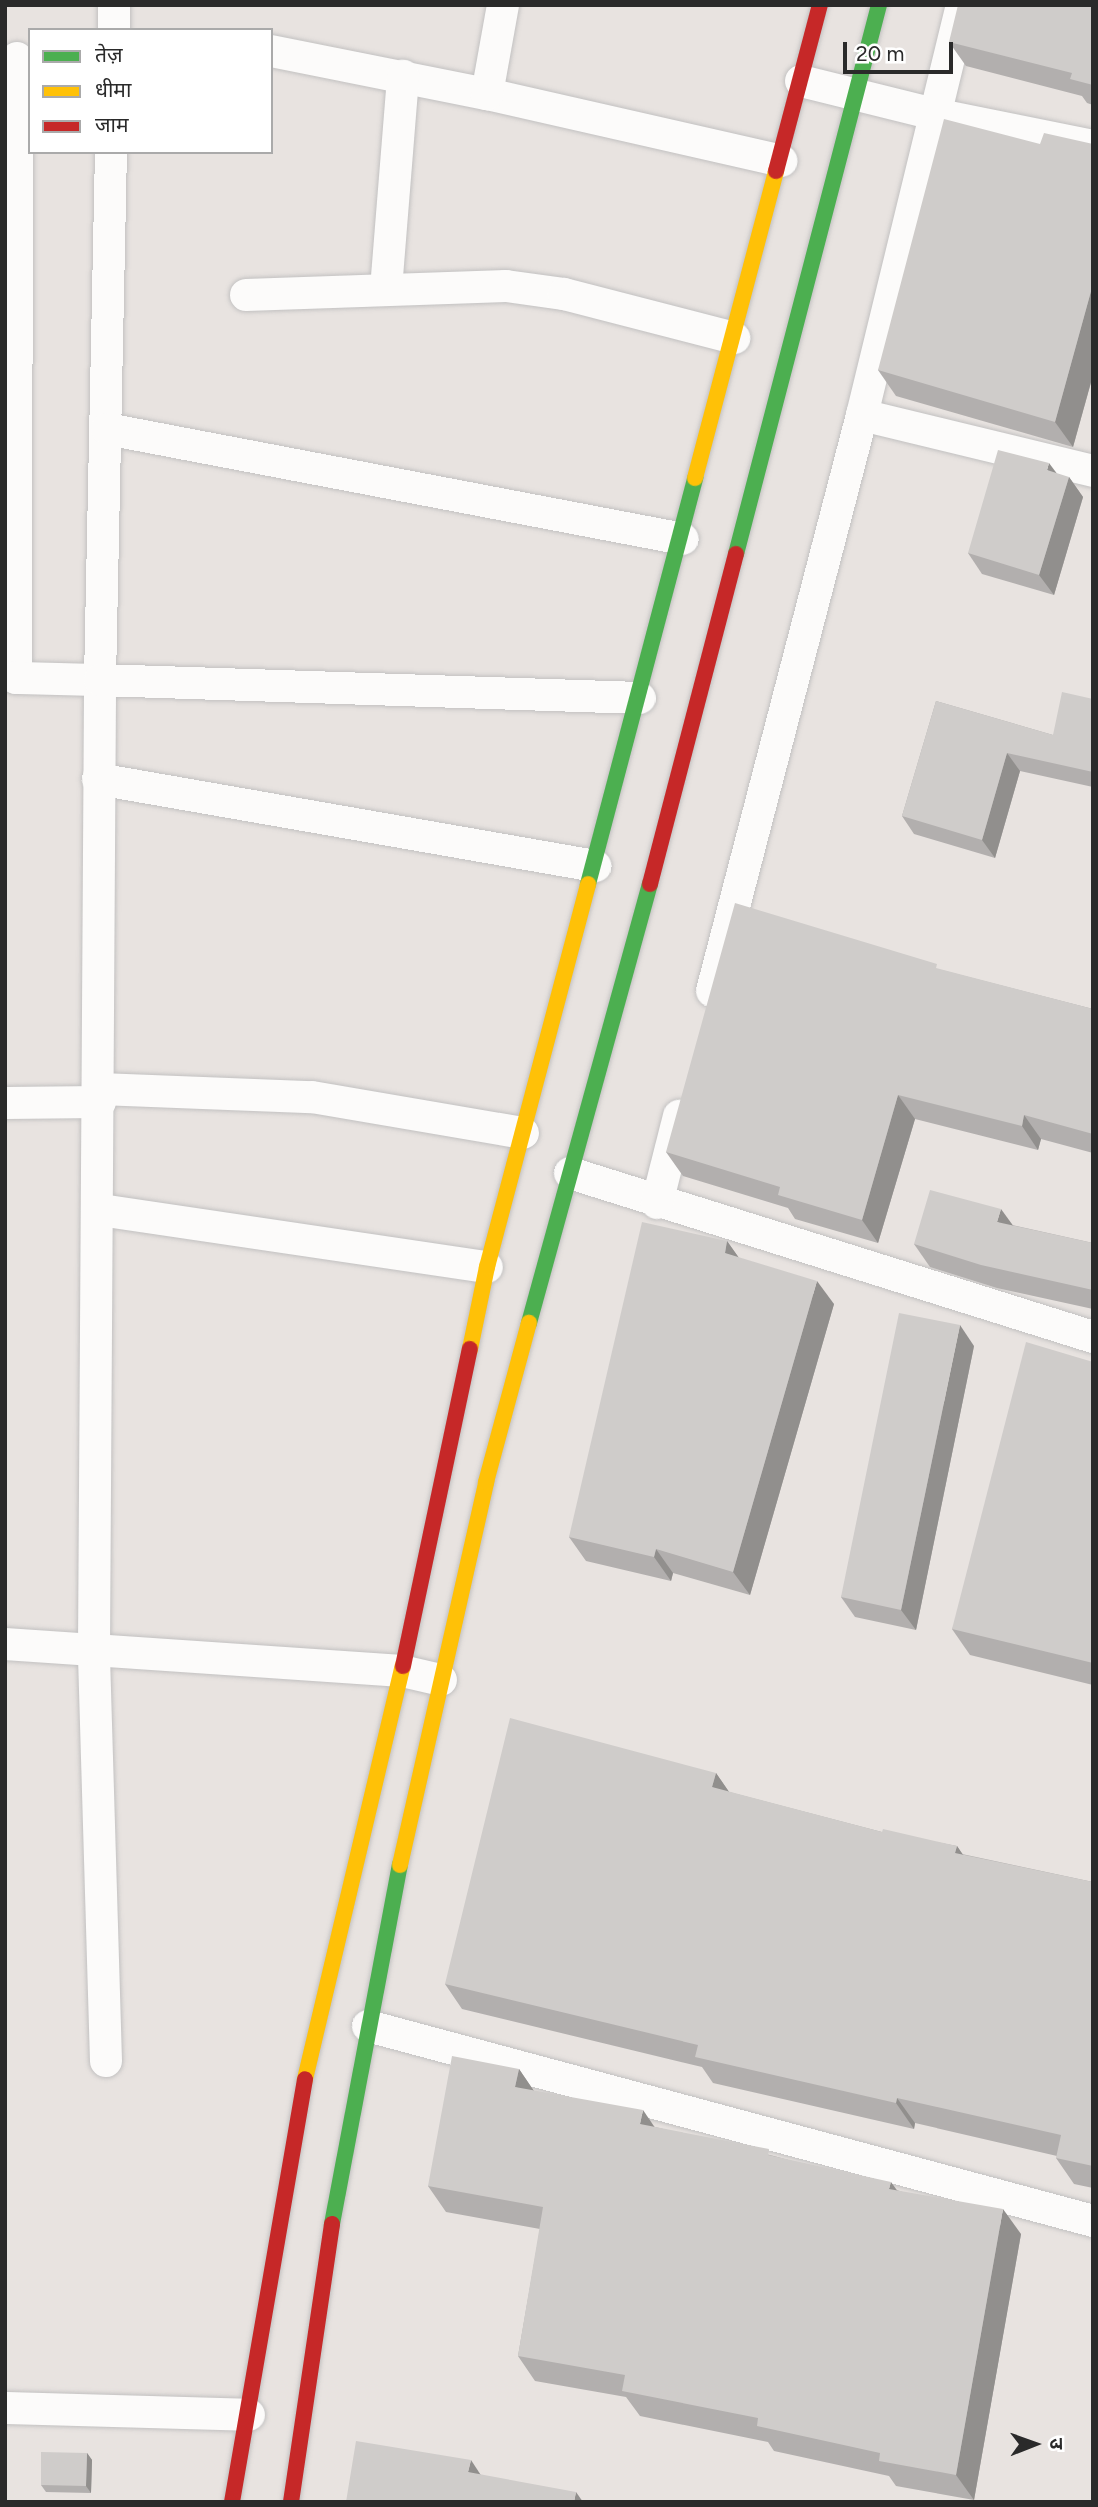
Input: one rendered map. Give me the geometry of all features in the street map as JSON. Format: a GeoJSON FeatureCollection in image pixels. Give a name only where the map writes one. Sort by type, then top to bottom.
{"type":"FeatureCollection","features":[{"type":"Feature","properties":{"kind":"street"},"geometry":{"type":"LineString","coordinates":[[114,5],[114,28]]}},
{"type":"Feature","properties":{"kind":"street"},"geometry":{"type":"LineString","coordinates":[[487,94],[503,5]]}},
{"type":"Feature","properties":{"kind":"street"},"geometry":{"type":"LineString","coordinates":[[232,2502],[250,2415],[312,2037],[402,1671],[487,1268],[682,539],[820,5]]}},
{"type":"Feature","properties":{"kind":"street"},"geometry":{"type":"LineString","coordinates":[[291,2502],[368,2026],[486,1482],[879,5]]}},
{"type":"Feature","properties":{"kind":"street"},"geometry":{"type":"LineString","coordinates":[[705,1017],[862,415],[962,5]]}},
{"type":"Feature","properties":{"kind":"street"},"geometry":{"type":"LineString","coordinates":[[273,51],[487,94],[781,161]]}},
{"type":"Feature","properties":{"kind":"street"},"geometry":{"type":"LineString","coordinates":[[17,56],[11,678],[640,698]]}},
{"type":"Feature","properties":{"kind":"street"},"geometry":{"type":"LineString","coordinates":[[386,289],[402,76]]}},
{"type":"Feature","properties":{"kind":"street"},"geometry":{"type":"LineString","coordinates":[[801,81],[934,114],[1093,146]]}},
{"type":"Feature","properties":{"kind":"street"},"geometry":{"type":"LineString","coordinates":[[106,2062],[94,1647],[100,1210],[98,779],[111,154]]}},
{"type":"Feature","properties":{"kind":"street"},"geometry":{"type":"LineString","coordinates":[[246,295],[386,289],[538,289],[734,338]]}},
{"type":"Feature","properties":{"kind":"street"},"geometry":{"type":"LineString","coordinates":[[862,415],[1092,469]]}},
{"type":"Feature","properties":{"kind":"street"},"geometry":{"type":"LineString","coordinates":[[107,429],[682,539]]}},
{"type":"Feature","properties":{"kind":"street"},"geometry":{"type":"LineString","coordinates":[[98,779],[595,866]]}},
{"type":"Feature","properties":{"kind":"street"},"geometry":{"type":"LineString","coordinates":[[657,1203],[688,1083]]}},
{"type":"Feature","properties":{"kind":"street"},"geometry":{"type":"LineString","coordinates":[[5,1103],[100,1096],[312,1097],[523,1133]]}},
{"type":"Feature","properties":{"kind":"street"},"geometry":{"type":"LineString","coordinates":[[570,1174],[1093,1337]]}},
{"type":"Feature","properties":{"kind":"street"},"geometry":{"type":"LineString","coordinates":[[100,1210],[487,1268]]}},
{"type":"Feature","properties":{"kind":"street"},"geometry":{"type":"LineString","coordinates":[[5,1644],[94,1647],[402,1671],[442,1681]]}},
{"type":"Feature","properties":{"kind":"street"},"geometry":{"type":"LineString","coordinates":[[368,2026],[1093,2221]]}},
{"type":"Feature","properties":{"kind":"street"},"geometry":{"type":"LineString","coordinates":[[5,2407],[250,2415]]}},
{"type":"Feature","properties":{"kind":"building"},"geometry":{"type":"Polygon","coordinates":[[[958,5],[1093,5],[1093,85],[1070,79],[1072,73],[949,42],[958,5]]]}},
{"type":"Feature","properties":{"kind":"building"},"geometry":{"type":"Polygon","coordinates":[[[944,119],[1040,144],[1044,133],[1093,144],[1093,284],[1055,422],[878,370],[944,119]]]}},
{"type":"Feature","properties":{"kind":"building"},"geometry":{"type":"Polygon","coordinates":[[[998,450],[1049,463],[1047,470],[1069,477],[1039,575],[968,553],[998,450]]]}},
{"type":"Feature","properties":{"kind":"building"},"geometry":{"type":"Polygon","coordinates":[[[1062,692],[1093,699],[1093,772],[1007,753],[982,840],[902,816],[936,701],[1053,735],[1062,692]]]}},
{"type":"Feature","properties":{"kind":"building"},"geometry":{"type":"Polygon","coordinates":[[[735,903],[937,964],[936,968],[1093,1009],[1093,1134],[1024,1115],[1022,1126],[898,1095],[862,1220],[778,1195],[780,1187],[666,1152],[735,903]]]}},
{"type":"Feature","properties":{"kind":"building"},"geometry":{"type":"Polygon","coordinates":[[[930,1190],[1001,1209],[997,1222],[1093,1243],[1093,1290],[981,1265],[914,1244],[930,1190]]]}},
{"type":"Feature","properties":{"kind":"building"},"geometry":{"type":"Polygon","coordinates":[[[642,1222],[727,1241],[725,1253],[817,1281],[733,1572],[656,1549],[654,1557],[569,1537],[642,1222]]]}},
{"type":"Feature","properties":{"kind":"building"},"geometry":{"type":"Polygon","coordinates":[[[899,1313],[960,1325],[901,1610],[841,1597],[899,1313]]]}},
{"type":"Feature","properties":{"kind":"building"},"geometry":{"type":"Polygon","coordinates":[[[1026,1342],[1093,1362],[1093,1663],[952,1629],[1026,1342]]]}},
{"type":"Feature","properties":{"kind":"building"},"geometry":{"type":"Polygon","coordinates":[[[510,1718],[716,1773],[712,1787],[882,1832],[883,1829],[957,1846],[955,1853],[1093,1882],[1093,2166],[1056,2158],[1061,2135],[897,2098],[896,2103],[695,2057],[698,2045],[445,1984],[510,1718]]]}},
{"type":"Feature","properties":{"kind":"building"},"geometry":{"type":"Polygon","coordinates":[[[452,2056],[519,2069],[515,2087],[643,2110],[640,2124],[769,2149],[768,2155],[891,2182],[889,2189],[1003,2209],[956,2475],[879,2461],[880,2453],[757,2426],[758,2418],[622,2391],[625,2375],[518,2356],[543,2207],[428,2186],[452,2056]]]}},
{"type":"Feature","properties":{"kind":"building"},"geometry":{"type":"Polygon","coordinates":[[[356,2441],[471,2460],[468,2472],[576,2492],[574,2502],[346,2502],[356,2441]]]}},
{"type":"Feature","properties":{"kind":"building"},"geometry":{"type":"Polygon","coordinates":[[[41,2452],[87,2453],[86,2486],[41,2485],[41,2452]]]}},
{"type":"Feature","properties":{"kind":"traffic: fast"},"geometry":{"type":"LineString","coordinates":[[736,554],[879,5]]}},
{"type":"Feature","properties":{"kind":"traffic: fast"},"geometry":{"type":"LineString","coordinates":[[588,884],[695,478]]}},
{"type":"Feature","properties":{"kind":"traffic: fast"},"geometry":{"type":"LineString","coordinates":[[529,1323],[650,884]]}},
{"type":"Feature","properties":{"kind":"traffic: fast"},"geometry":{"type":"LineString","coordinates":[[332,2224],[400,1865]]}},
{"type":"Feature","properties":{"kind":"traffic: slow"},"geometry":{"type":"LineString","coordinates":[[695,478],[776,171]]}},
{"type":"Feature","properties":{"kind":"traffic: slow"},"geometry":{"type":"LineString","coordinates":[[470,1349],[487,1267],[588,884]]}},
{"type":"Feature","properties":{"kind":"traffic: slow"},"geometry":{"type":"LineString","coordinates":[[400,1865],[486,1482],[529,1323]]}},
{"type":"Feature","properties":{"kind":"traffic: slow"},"geometry":{"type":"LineString","coordinates":[[305,2079],[403,1666]]}},
{"type":"Feature","properties":{"kind":"traffic: jam"},"geometry":{"type":"LineString","coordinates":[[776,171],[820,5]]}},
{"type":"Feature","properties":{"kind":"traffic: jam"},"geometry":{"type":"LineString","coordinates":[[650,884],[736,554]]}},
{"type":"Feature","properties":{"kind":"traffic: jam"},"geometry":{"type":"LineString","coordinates":[[403,1666],[470,1349]]}},
{"type":"Feature","properties":{"kind":"traffic: jam"},"geometry":{"type":"LineString","coordinates":[[232,2502],[305,2079]]}},
{"type":"Feature","properties":{"kind":"traffic: jam"},"geometry":{"type":"LineString","coordinates":[[291,2502],[332,2224]]}}]}
